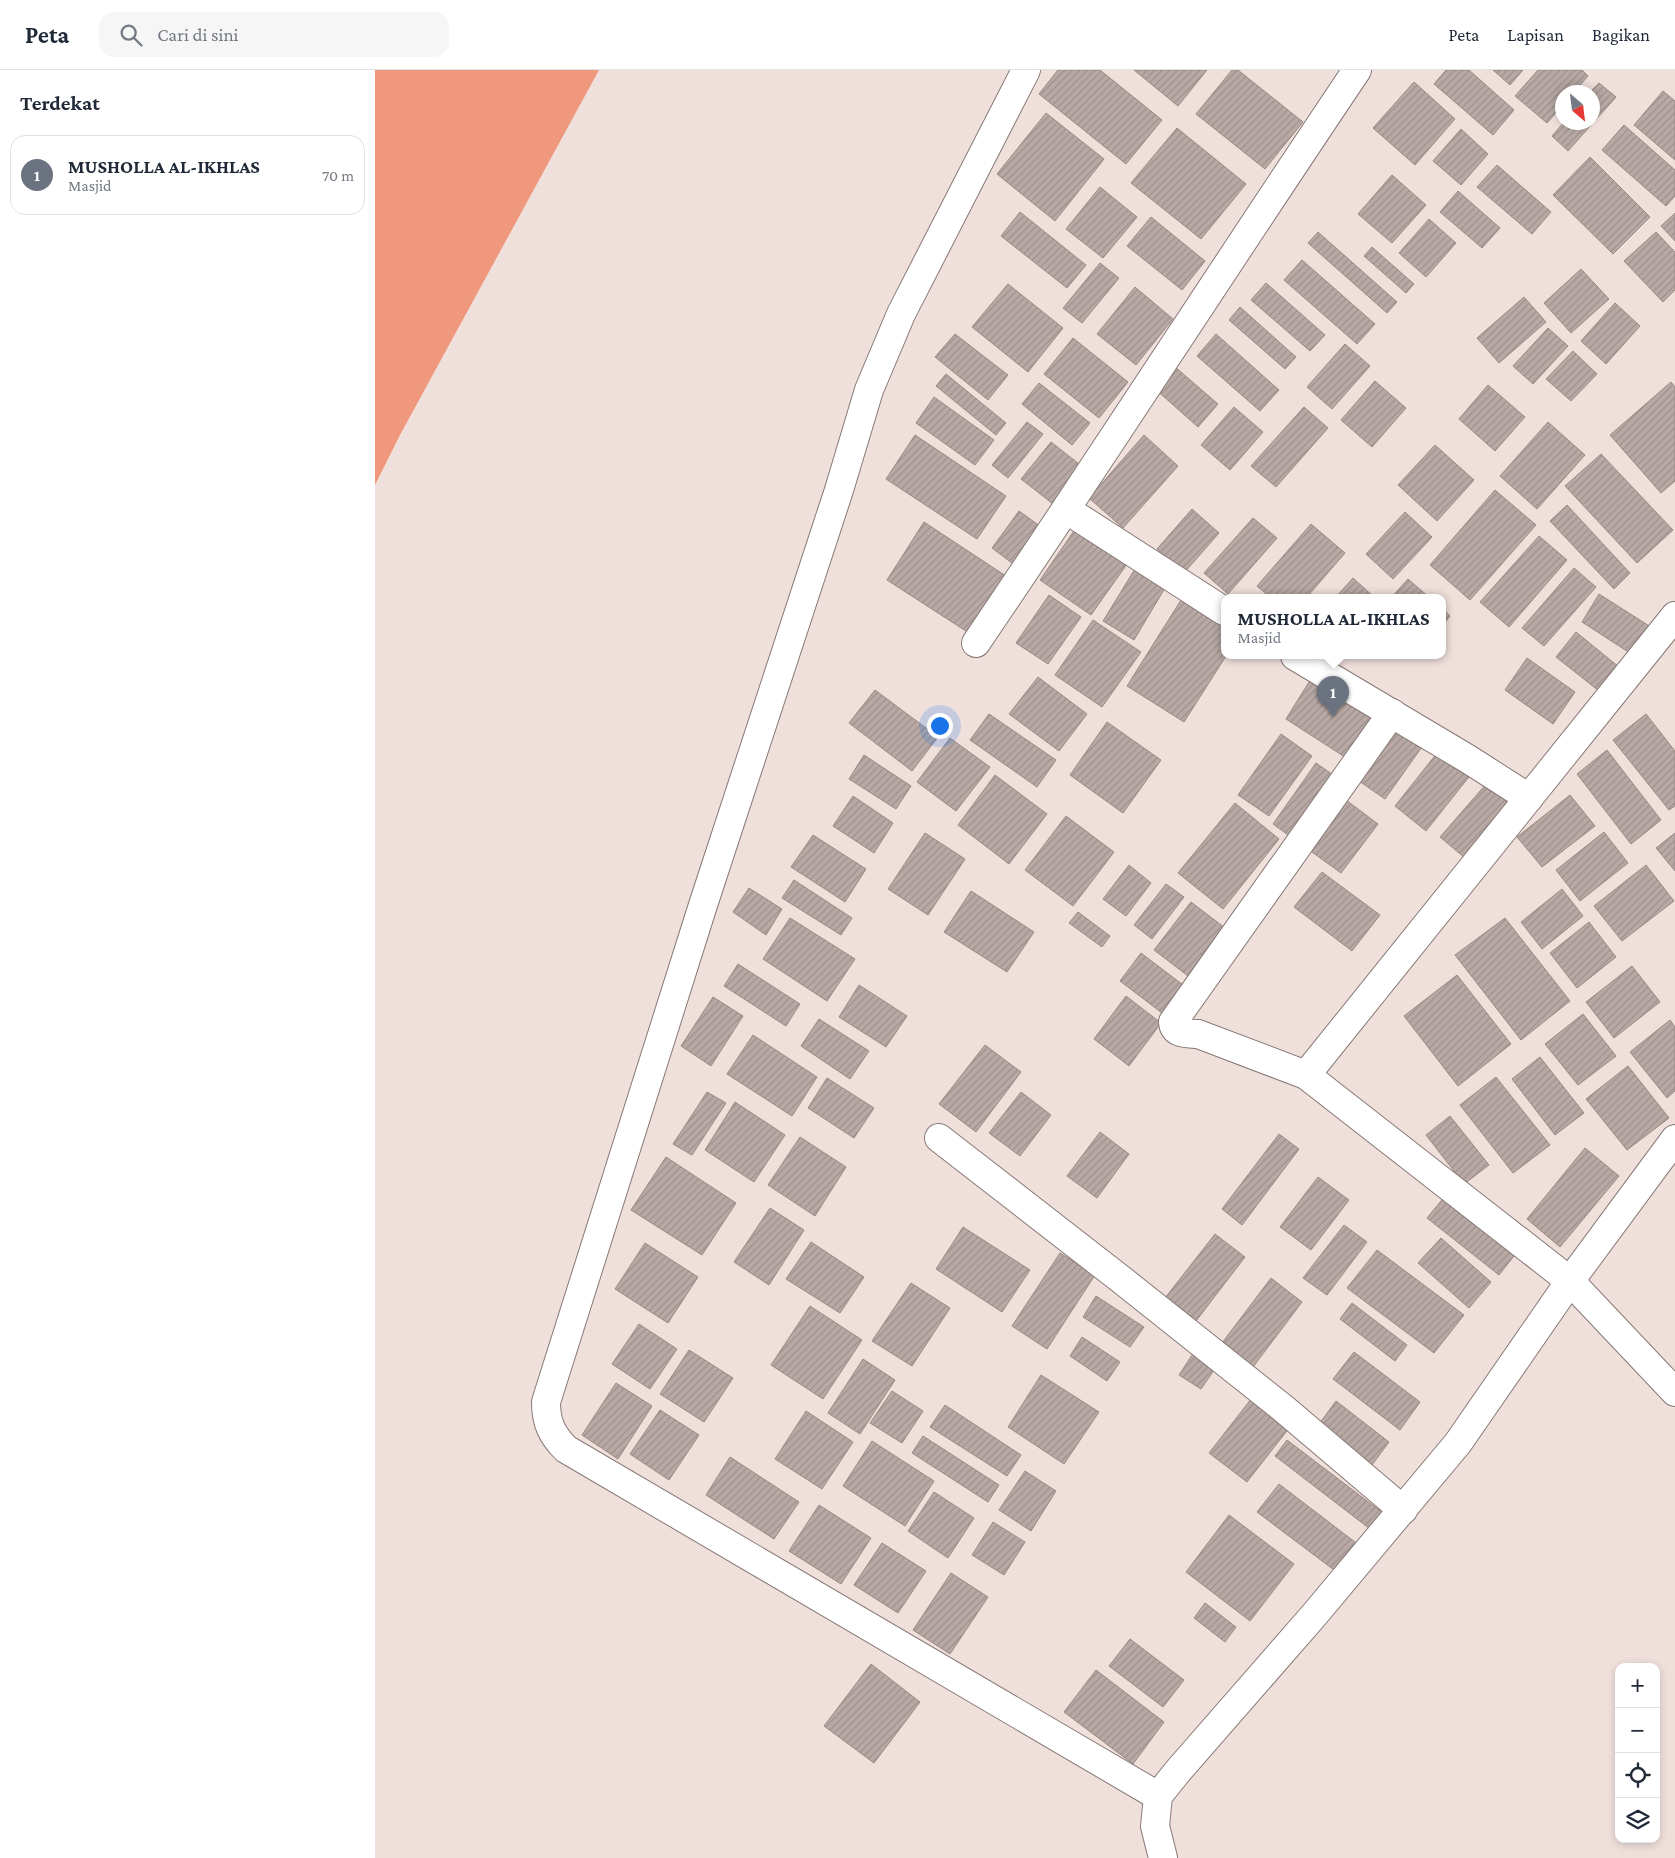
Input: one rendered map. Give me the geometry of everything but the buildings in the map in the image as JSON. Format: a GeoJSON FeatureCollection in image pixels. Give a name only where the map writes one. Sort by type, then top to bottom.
{"type":"FeatureCollection","features":[{"type":"Feature","properties":{"kind":"street"},"geometry":{"type":"LineString","coordinates":[[1026,70],[901,314],[869,390],[839,490],[694,933],[546,1402],[546,1415],[549,1428],[566,1448],[1157,1796]]}},
{"type":"Feature","properties":{"kind":"street"},"geometry":{"type":"LineString","coordinates":[[976,643],[1067,510],[1240,244],[1357,70]]}},
{"type":"Feature","properties":{"kind":"street"},"geometry":{"type":"LineString","coordinates":[[1067,510],[1221,608]]}},
{"type":"Feature","properties":{"kind":"street"},"geometry":{"type":"LineString","coordinates":[[1306,1075],[1675,616]]}},
{"type":"Feature","properties":{"kind":"street"},"geometry":{"type":"LineString","coordinates":[[1300,659],[1529,798]]}},
{"type":"Feature","properties":{"kind":"street"},"geometry":{"type":"LineString","coordinates":[[1392,714],[1173,1022],[1173,1026],[1176,1030],[1183,1033],[1198,1034],[1306,1075],[1570,1281],[1675,1392]]}},
{"type":"Feature","properties":{"kind":"street"},"geometry":{"type":"LineString","coordinates":[[939,1138],[1119,1277],[1277,1403],[1403,1510]]}},
{"type":"Feature","properties":{"kind":"street"},"geometry":{"type":"LineString","coordinates":[[1163,1858],[1155,1826],[1157,1796],[1315,1614],[1458,1443],[1570,1281],[1675,1139]]}},
{"type":"Feature","properties":{"kind":"shaded area"},"geometry":{"type":"Polygon","coordinates":[[[375,70],[599,70],[400,435],[375,485],[375,70]]]}},
{"type":"Feature","properties":{"kind":"place","name":"MUSHOLLA AL-IKHLAS"},"geometry":{"type":"Point","coordinates":[1333,717]}}]}
